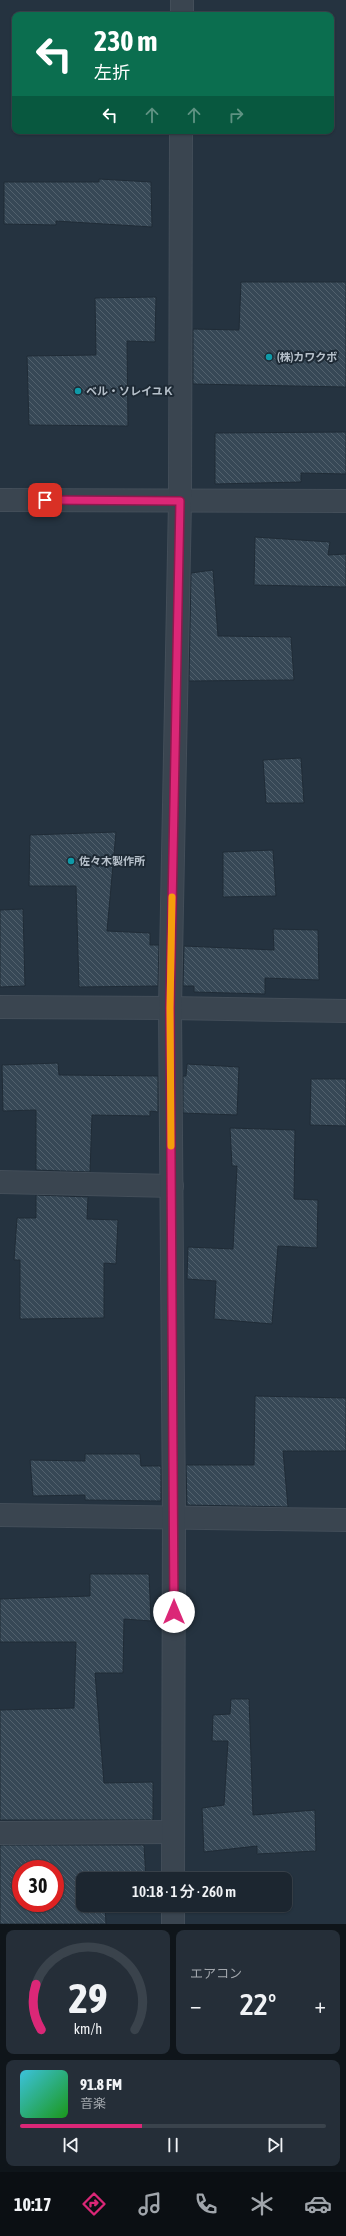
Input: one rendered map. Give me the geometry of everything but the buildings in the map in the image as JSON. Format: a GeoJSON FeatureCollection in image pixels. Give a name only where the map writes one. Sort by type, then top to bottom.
{"type":"FeatureCollection","features":[{"type":"Feature","properties":{"kind":"street"},"geometry":{"type":"LineString","coordinates":[[182,0],[182,12]]}},
{"type":"Feature","properties":{"kind":"street"},"geometry":{"type":"LineString","coordinates":[[173,1872],[174,1518],[170,1008],[180,501],[181,134]]}},
{"type":"Feature","properties":{"kind":"street"},"geometry":{"type":"LineString","coordinates":[[0,500],[346,501]]}},
{"type":"Feature","properties":{"kind":"street"},"geometry":{"type":"LineString","coordinates":[[0,1007],[346,1011]]}},
{"type":"Feature","properties":{"kind":"street"},"geometry":{"type":"LineString","coordinates":[[1,1182],[172,1186]]}},
{"type":"Feature","properties":{"kind":"street"},"geometry":{"type":"LineString","coordinates":[[0,1514],[346,1520]]}},
{"type":"Feature","properties":{"kind":"street"},"geometry":{"type":"LineString","coordinates":[[0,1833],[173,1832]]}},
{"type":"Feature","properties":{"kind":"street"},"geometry":{"type":"LineString","coordinates":[[173,1912],[173,1924]]}},
{"type":"Feature","properties":{"kind":"slow traffic"},"geometry":{"type":"LineString","coordinates":[[171,1146],[170,1008],[172,897]]}},
{"type":"Feature","properties":{"kind":"place","name":"(株)カワクボ"},"geometry":{"type":"Point","coordinates":[269,357]}},
{"type":"Feature","properties":{"kind":"place","name":"ベル・ソレイユＫ"},"geometry":{"type":"Point","coordinates":[78,391]}},
{"type":"Feature","properties":{"kind":"place","name":"佐々木製作所"},"geometry":{"type":"Point","coordinates":[71,861]}},
{"type":"Feature","properties":{"kind":"route"},"geometry":{"type":"LineString","coordinates":[[45,500],[180,501],[170,1008],[174,1612]]}}]}
